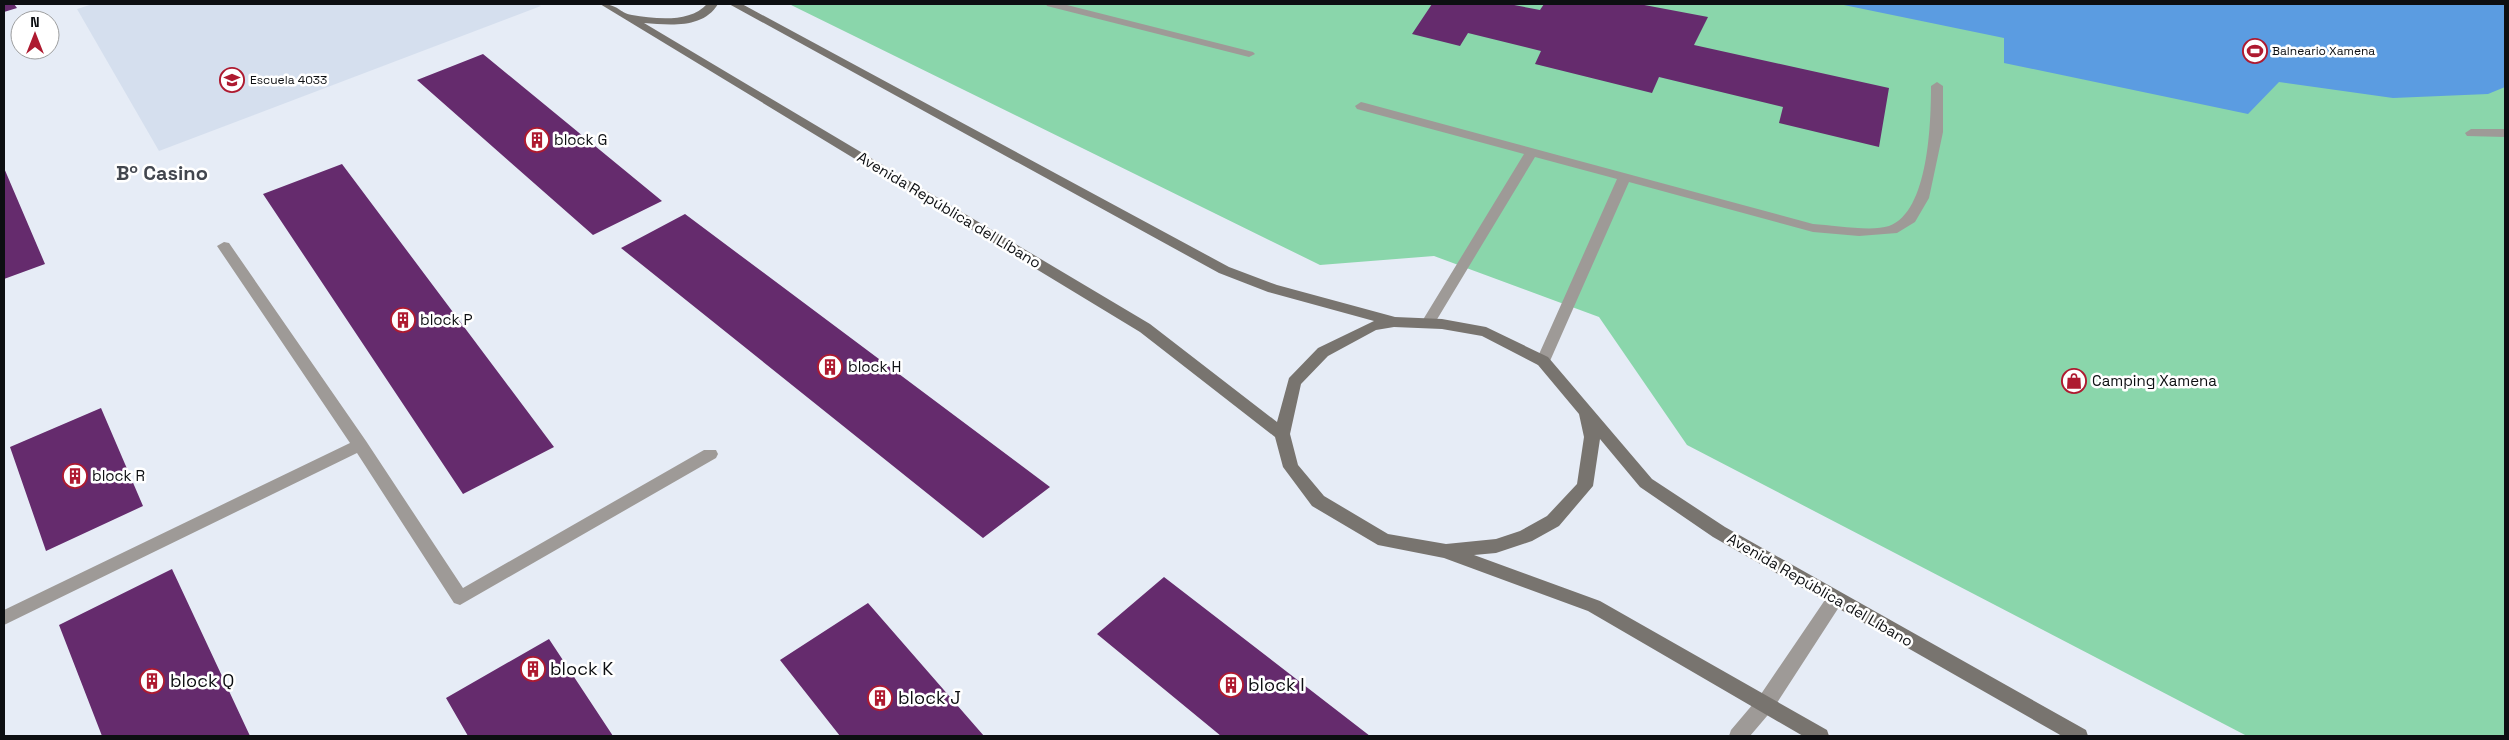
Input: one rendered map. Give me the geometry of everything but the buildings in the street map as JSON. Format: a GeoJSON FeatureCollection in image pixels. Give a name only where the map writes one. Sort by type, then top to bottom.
{"type":"FeatureCollection","features":[{"type":"Feature","properties":{"kind":"street","name":"Avenida República del Líbano"},"geometry":{"type":"LineString","coordinates":[[605,4],[1146,328],[1282,434]]}},
{"type":"Feature","properties":{"kind":"street"},"geometry":{"type":"LineString","coordinates":[[626,16],[663,22],[682,21],[706,13],[714,4]]}},
{"type":"Feature","properties":{"kind":"street"},"geometry":{"type":"LineString","coordinates":[[734,4],[1224,270],[1273,289],[1394,322]]}},
{"type":"Feature","properties":{"kind":"street"},"geometry":{"type":"LineString","coordinates":[[1050,4],[1249,54]]}},
{"type":"Feature","properties":{"kind":"street"},"geometry":{"type":"LineString","coordinates":[[1361,106],[1814,228],[1859,232],[1892,230],[1910,219],[1922,198],[1937,132],[1937,86]]}},
{"type":"Feature","properties":{"kind":"street"},"geometry":{"type":"LineString","coordinates":[[2470,133],[2505,134]]}},
{"type":"Feature","properties":{"kind":"street"},"geometry":{"type":"LineString","coordinates":[[1428,323],[1532,152]]}},
{"type":"Feature","properties":{"kind":"street"},"geometry":{"type":"LineString","coordinates":[[1624,178],[1543,361],[1486,332],[1428,323],[1394,322],[1372,326],[1323,352],[1294,382],[1282,434],[1291,467],[1318,501],[1384,540],[1445,551],[1594,606],[1766,703],[1820,736]]}},
{"type":"Feature","properties":{"kind":"street"},"geometry":{"type":"LineString","coordinates":[[224,246],[360,445],[460,598],[710,454]]}},
{"type":"Feature","properties":{"kind":"street","name":"Avenida República del Líbano"},"geometry":{"type":"LineString","coordinates":[[1543,361],[1646,483],[1718,532],[2079,736]]}},
{"type":"Feature","properties":{"kind":"street"},"geometry":{"type":"LineString","coordinates":[[1445,551],[1496,546],[1526,536],[1553,521],[1586,486],[1592,437],[1586,412]]}},
{"type":"Feature","properties":{"kind":"street"},"geometry":{"type":"LineString","coordinates":[[4,618],[360,445]]}},
{"type":"Feature","properties":{"kind":"street"},"geometry":{"type":"LineString","coordinates":[[1738,736],[1766,703],[1835,599]]}},
{"type":"Feature","properties":{"kind":"shaded area","name":"Escuela 4033"},"geometry":{"type":"Polygon","coordinates":[[[93,4],[537,4],[541,6],[159,151],[77,9],[93,4]]]}},
{"type":"Feature","properties":{"kind":"green space","name":"Camping Xamena"},"geometry":{"type":"Polygon","coordinates":[[[789,4],[2505,4],[2505,736],[2247,736],[1687,445],[1599,317],[1434,256],[1320,265],[789,4]]]}},
{"type":"Feature","properties":{"kind":"water","name":"Balneario Xamena"},"geometry":{"type":"Polygon","coordinates":[[[1839,4],[2505,4],[2505,87],[2488,94],[2393,98],[2279,82],[2248,114],[2004,63],[2004,38],[1839,4]]]}},
{"type":"Feature","properties":{"kind":"place","name":"Balneario Xamena"},"geometry":{"type":"Point","coordinates":[2255,51]}},
{"type":"Feature","properties":{"kind":"place","name":"Escuela 4033"},"geometry":{"type":"Point","coordinates":[232,80]}},
{"type":"Feature","properties":{"kind":"place","name":"block G"},"geometry":{"type":"Point","coordinates":[537,140]}},
{"type":"Feature","properties":{"kind":"place","name":"block P"},"geometry":{"type":"Point","coordinates":[403,320]}},
{"type":"Feature","properties":{"kind":"place","name":"block H"},"geometry":{"type":"Point","coordinates":[830,367]}},
{"type":"Feature","properties":{"kind":"place","name":"Camping Xamena"},"geometry":{"type":"Point","coordinates":[2074,381]}},
{"type":"Feature","properties":{"kind":"place","name":"block R"},"geometry":{"type":"Point","coordinates":[75,476]}},
{"type":"Feature","properties":{"kind":"place","name":"block K"},"geometry":{"type":"Point","coordinates":[533,669]}},
{"type":"Feature","properties":{"kind":"place","name":"block Q"},"geometry":{"type":"Point","coordinates":[152,681]}},
{"type":"Feature","properties":{"kind":"place","name":"block I"},"geometry":{"type":"Point","coordinates":[1231,685]}},
{"type":"Feature","properties":{"kind":"place","name":"block J"},"geometry":{"type":"Point","coordinates":[880,698]}},
{"type":"Feature","properties":{"kind":"district","name":"Bº Casino"},"geometry":{"type":"Point","coordinates":[162,173]}}]}
